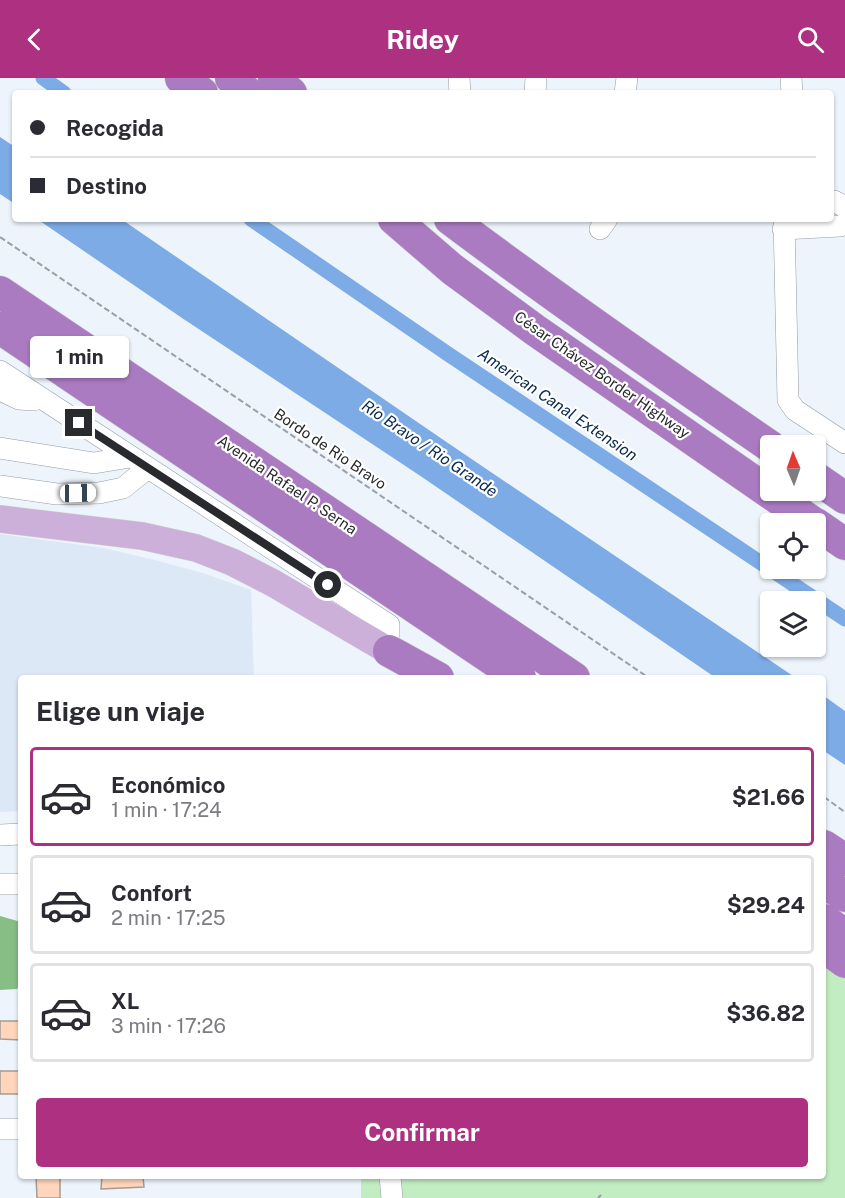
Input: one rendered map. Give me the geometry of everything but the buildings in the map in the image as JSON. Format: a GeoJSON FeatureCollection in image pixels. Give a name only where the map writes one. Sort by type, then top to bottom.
{"type":"FeatureCollection","features":[{"type":"Feature","properties":{"kind":"highway"},"geometry":{"type":"LineString","coordinates":[[182,78],[198,90]]}},
{"type":"Feature","properties":{"kind":"highway"},"geometry":{"type":"LineString","coordinates":[[231,78],[245,90]]}},
{"type":"Feature","properties":{"kind":"highway"},"geometry":{"type":"LineString","coordinates":[[274,78],[288,90]]}},
{"type":"Feature","properties":{"kind":"highway"},"geometry":{"type":"LineString","coordinates":[[302,78],[313,90]]}},
{"type":"Feature","properties":{"kind":"highway"},"geometry":{"type":"LineString","coordinates":[[385,222],[452,269]]}},
{"type":"Feature","properties":{"kind":"highway","name":"César Chávez Border Highway"},"geometry":{"type":"LineString","coordinates":[[397,222],[452,269],[592,371],[646,405],[799,513]]}},
{"type":"Feature","properties":{"kind":"highway"},"geometry":{"type":"LineString","coordinates":[[454,222],[510,265],[760,439]]}},
{"type":"Feature","properties":{"kind":"highway","name":"Avenida Rafael P. Serna"},"geometry":{"type":"LineString","coordinates":[[0,291],[570,675]]}},
{"type":"Feature","properties":{"kind":"highway","name":"Avenida Rafael P. Serna"},"geometry":{"type":"LineString","coordinates":[[0,328],[516,675]]}},
{"type":"Feature","properties":{"kind":"highway"},"geometry":{"type":"LineString","coordinates":[[826,485],[845,498]]}},
{"type":"Feature","properties":{"kind":"highway","name":"César Chávez Border Highway"},"geometry":{"type":"LineString","coordinates":[[826,531],[845,544]]}},
{"type":"Feature","properties":{"kind":"highway"},"geometry":{"type":"LineString","coordinates":[[389,651],[433,675]]}},
{"type":"Feature","properties":{"kind":"highway"},"geometry":{"type":"LineString","coordinates":[[826,847],[845,860]]}},
{"type":"Feature","properties":{"kind":"highway"},"geometry":{"type":"LineString","coordinates":[[826,883],[845,896]]}},
{"type":"Feature","properties":{"kind":"highway"},"geometry":{"type":"LineString","coordinates":[[826,921],[845,935]]}},
{"type":"Feature","properties":{"kind":"highway"},"geometry":{"type":"LineString","coordinates":[[826,948],[845,962]]}},
{"type":"Feature","properties":{"kind":"main road"},"geometry":{"type":"LineString","coordinates":[[0,519],[142,536],[196,548],[232,562],[273,583],[389,651]]}},
{"type":"Feature","properties":{"kind":"street"},"geometry":{"type":"LineString","coordinates":[[845,224],[840,226],[784,224],[788,400],[795,410],[845,442]]}},
{"type":"Feature","properties":{"kind":"street"},"geometry":{"type":"LineString","coordinates":[[0,371],[388,625],[389,651]]}},
{"type":"Feature","properties":{"kind":"street"},"geometry":{"type":"LineString","coordinates":[[0,390],[19,399],[44,401]]}},
{"type":"Feature","properties":{"kind":"street"},"geometry":{"type":"LineString","coordinates":[[0,448],[94,463],[139,463]]}},
{"type":"Feature","properties":{"kind":"street"},"geometry":{"type":"LineString","coordinates":[[0,486],[57,494],[99,493],[123,488],[139,463]]}},
{"type":"Feature","properties":{"kind":"street"},"geometry":{"type":"LineString","coordinates":[[0,835],[18,834]]}},
{"type":"Feature","properties":{"kind":"street"},"geometry":{"type":"LineString","coordinates":[[0,884],[18,884]]}},
{"type":"Feature","properties":{"kind":"street"},"geometry":{"type":"LineString","coordinates":[[0,1129],[18,1129]]}},
{"type":"Feature","properties":{"kind":"street"},"geometry":{"type":"LineString","coordinates":[[390,1179],[392,1198]]}},
{"type":"Feature","properties":{"kind":"path","name":"Bordo de Rio Bravo"},"geometry":{"type":"LineString","coordinates":[[0,237],[645,675]]}},
{"type":"Feature","properties":{"kind":"path"},"geometry":{"type":"LineString","coordinates":[[826,798],[845,812]]}},
{"type":"Feature","properties":{"kind":"path"},"geometry":{"type":"LineString","coordinates":[[598,1198],[601,1195]]}},
{"type":"Feature","properties":{"kind":"shaded area"},"geometry":{"type":"Polygon","coordinates":[[[0,534],[104,548],[206,574],[251,590],[254,675],[18,675],[18,811],[0,812],[0,534]]]}},
{"type":"Feature","properties":{"kind":"green space"},"geometry":{"type":"Polygon","coordinates":[[[0,916],[18,921],[18,987],[0,990],[0,916]]]}},
{"type":"Feature","properties":{"kind":"green space"},"geometry":{"type":"Polygon","coordinates":[[[826,962],[845,975],[845,1198],[361,1198],[361,1179],[826,1179],[826,962]]]}},
{"type":"Feature","properties":{"kind":"water"},"geometry":{"type":"Polygon","coordinates":[[[0,137],[12,145],[12,202],[0,194],[0,137]]]}},
{"type":"Feature","properties":{"kind":"water","name":"Río Bravo / Rio Grande"},"geometry":{"type":"Polygon","coordinates":[[[41,222],[125,222],[760,654],[760,657],[765,657],[792,675],[712,675],[419,475],[41,222]]]}},
{"type":"Feature","properties":{"kind":"water"},"geometry":{"type":"Polygon","coordinates":[[[826,697],[845,711],[845,765],[826,752],[826,697]]]}},
{"type":"Feature","properties":{"kind":"waterway","name":"American Canal Extension"},"geometry":{"type":"LineString","coordinates":[[43,78],[60,90]]}},
{"type":"Feature","properties":{"kind":"waterway","name":"American Canal Extension"},"geometry":{"type":"LineString","coordinates":[[255,222],[448,354],[845,619]]}},
{"type":"Feature","properties":{"kind":"route"},"geometry":{"type":"LineString","coordinates":[[79,423],[328,585]]}}]}
